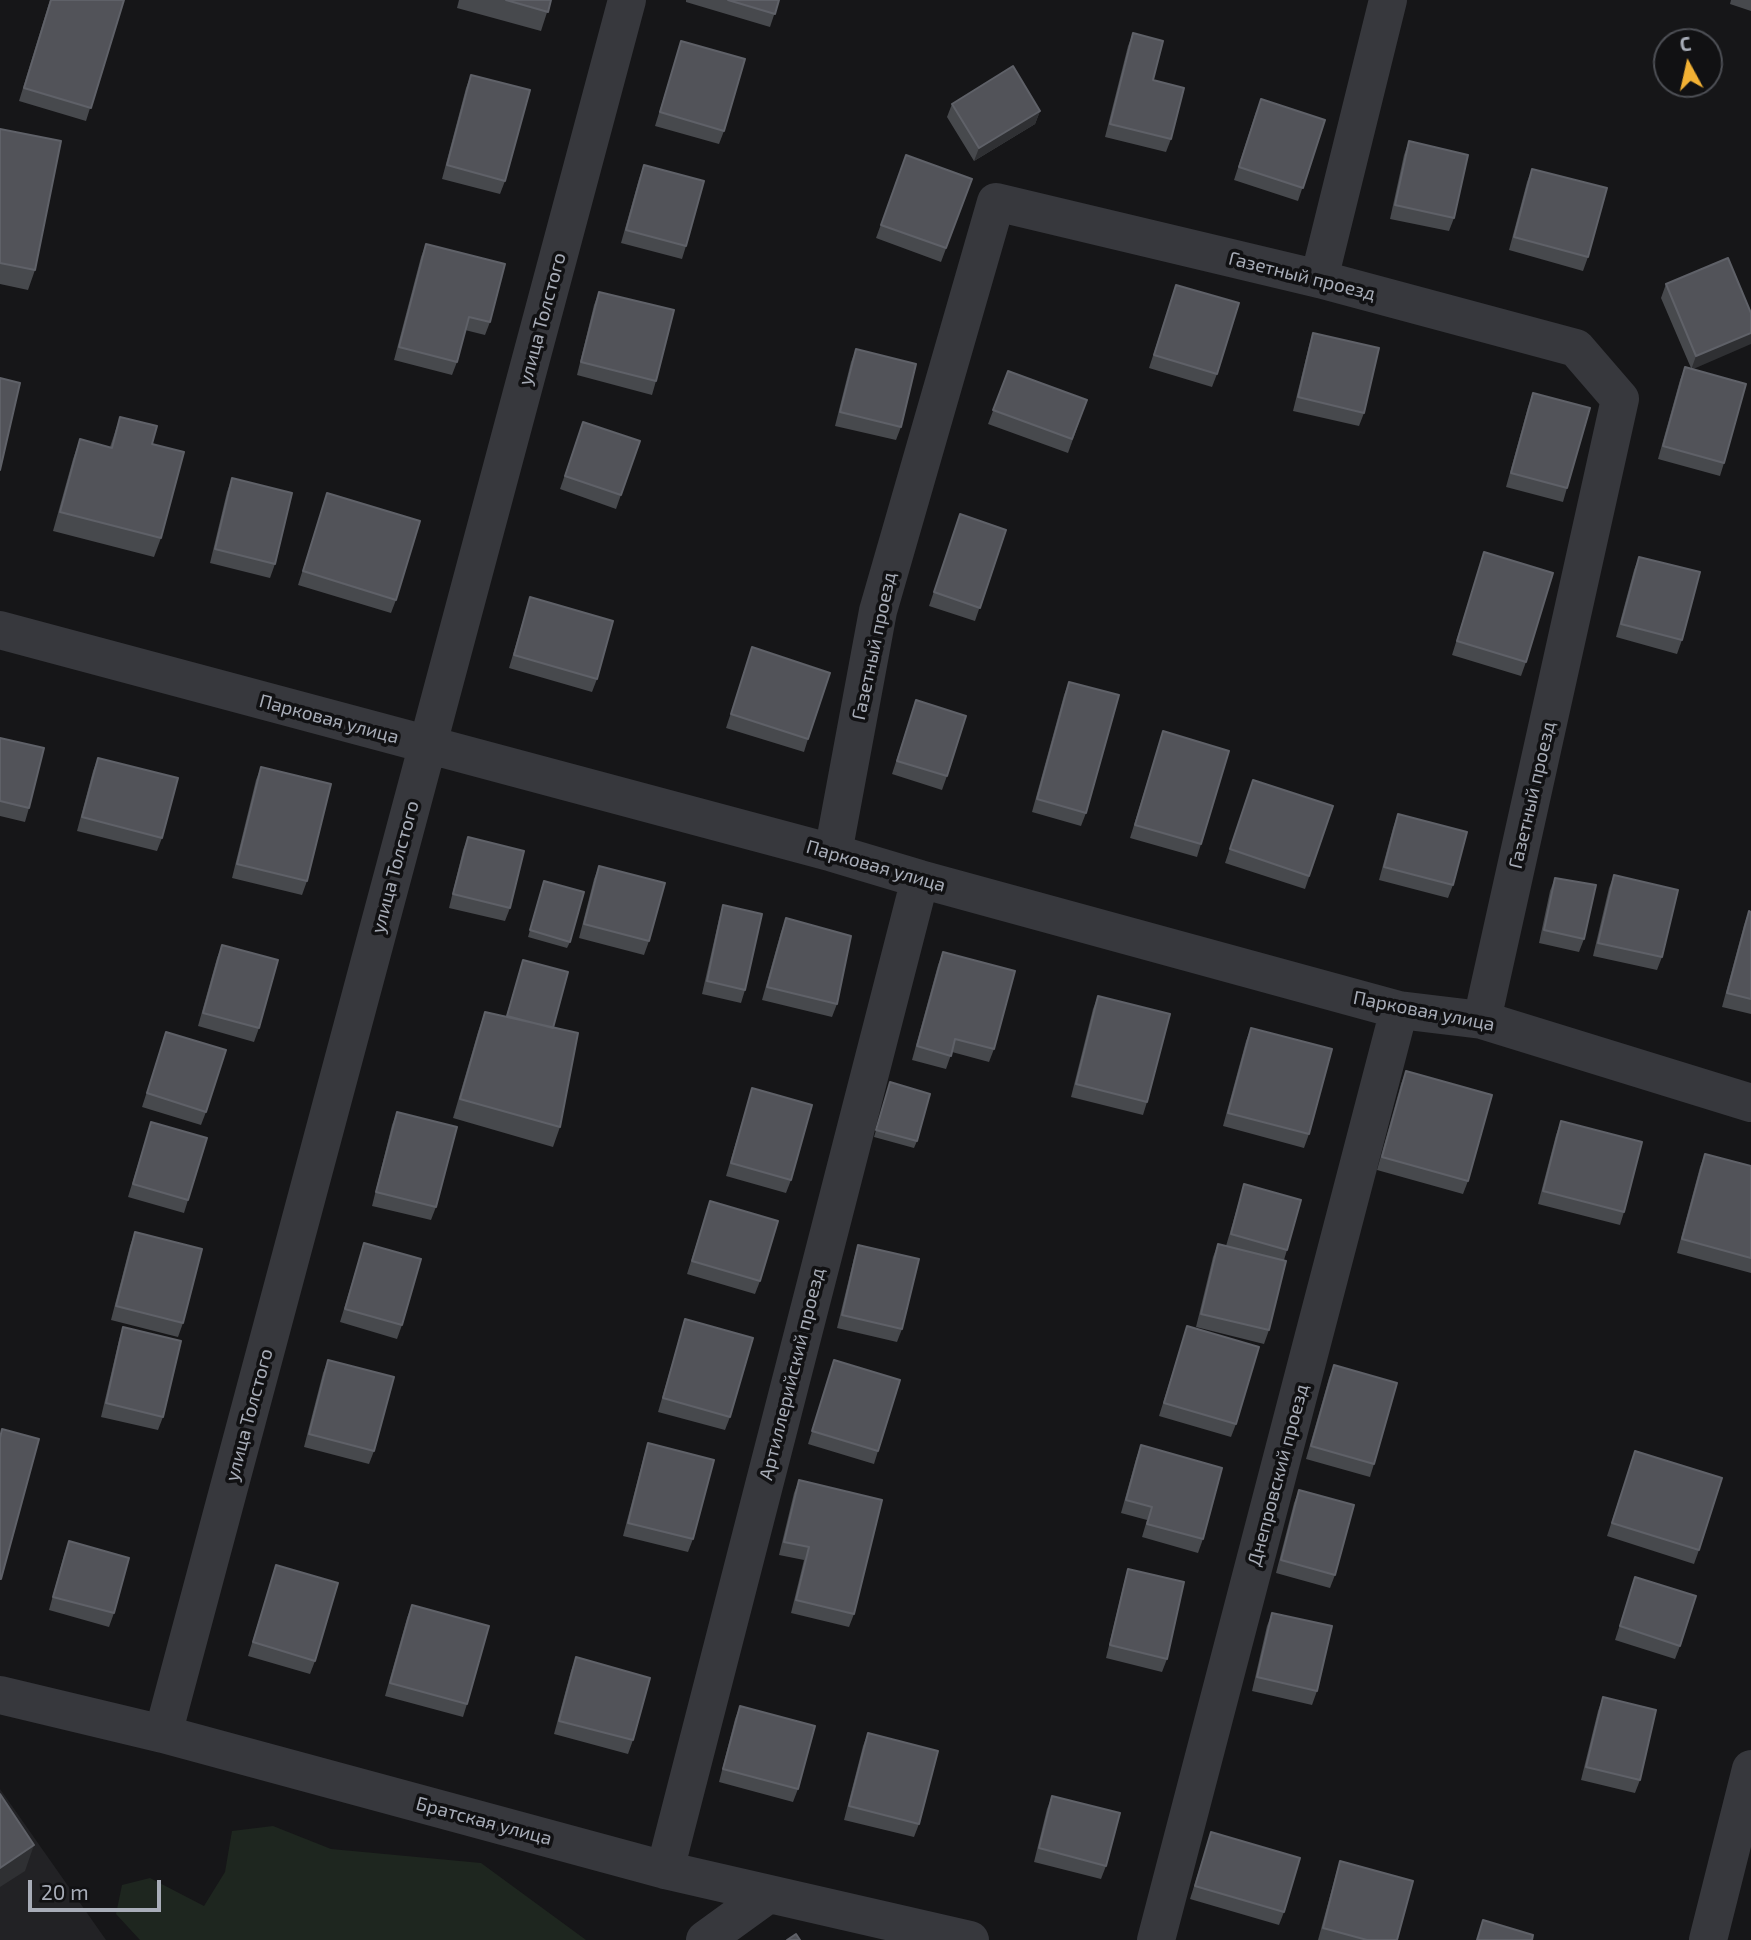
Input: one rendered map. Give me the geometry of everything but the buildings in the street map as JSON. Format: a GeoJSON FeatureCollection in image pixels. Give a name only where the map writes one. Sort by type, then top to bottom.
{"type":"FeatureCollection","features":[{"type":"Feature","properties":{"kind":"street","name":"улица Толстого"},"geometry":{"type":"LineString","coordinates":[[163,1734],[627,0]]}},
{"type":"Feature","properties":{"kind":"street"},"geometry":{"type":"LineString","coordinates":[[1319,279],[1388,0]]}},
{"type":"Feature","properties":{"kind":"street","name":"Газетный проезд"},"geometry":{"type":"LineString","coordinates":[[833,853],[878,611],[996,202],[1319,279],[1576,348],[1620,399],[1482,1020]]}},
{"type":"Feature","properties":{"kind":"street","name":"Парковая улица"},"geometry":{"type":"LineString","coordinates":[[0,630],[833,853],[1399,1010],[1482,1020],[1751,1103]]}},
{"type":"Feature","properties":{"kind":"street","name":"Артиллерийский проезд"},"geometry":{"type":"LineString","coordinates":[[665,1870],[920,879]]}},
{"type":"Feature","properties":{"kind":"street","name":"Днепровский проезд"},"geometry":{"type":"LineString","coordinates":[[1156,1940],[1399,1010]]}},
{"type":"Feature","properties":{"kind":"street","name":"Братская улица"},"geometry":{"type":"LineString","coordinates":[[0,1695],[163,1734],[665,1870],[970,1940]]}},
{"type":"Feature","properties":{"kind":"street"},"geometry":{"type":"LineString","coordinates":[[1708,1940],[1751,1769]]}},
{"type":"Feature","properties":{"kind":"street"},"geometry":{"type":"LineString","coordinates":[[705,1940],[768,1895]]}},
{"type":"Feature","properties":{"kind":"shaded area"},"geometry":{"type":"Polygon","coordinates":[[[0,1789],[106,1940],[0,1940],[0,1789]]]}},
{"type":"Feature","properties":{"kind":"shaded area"},"geometry":{"type":"Polygon","coordinates":[[[273,1826],[331,1849],[481,1863],[586,1940],[140,1940],[116,1914],[122,1885],[150,1878],[204,1906],[225,1872],[232,1831],[273,1826]]]}}]}
